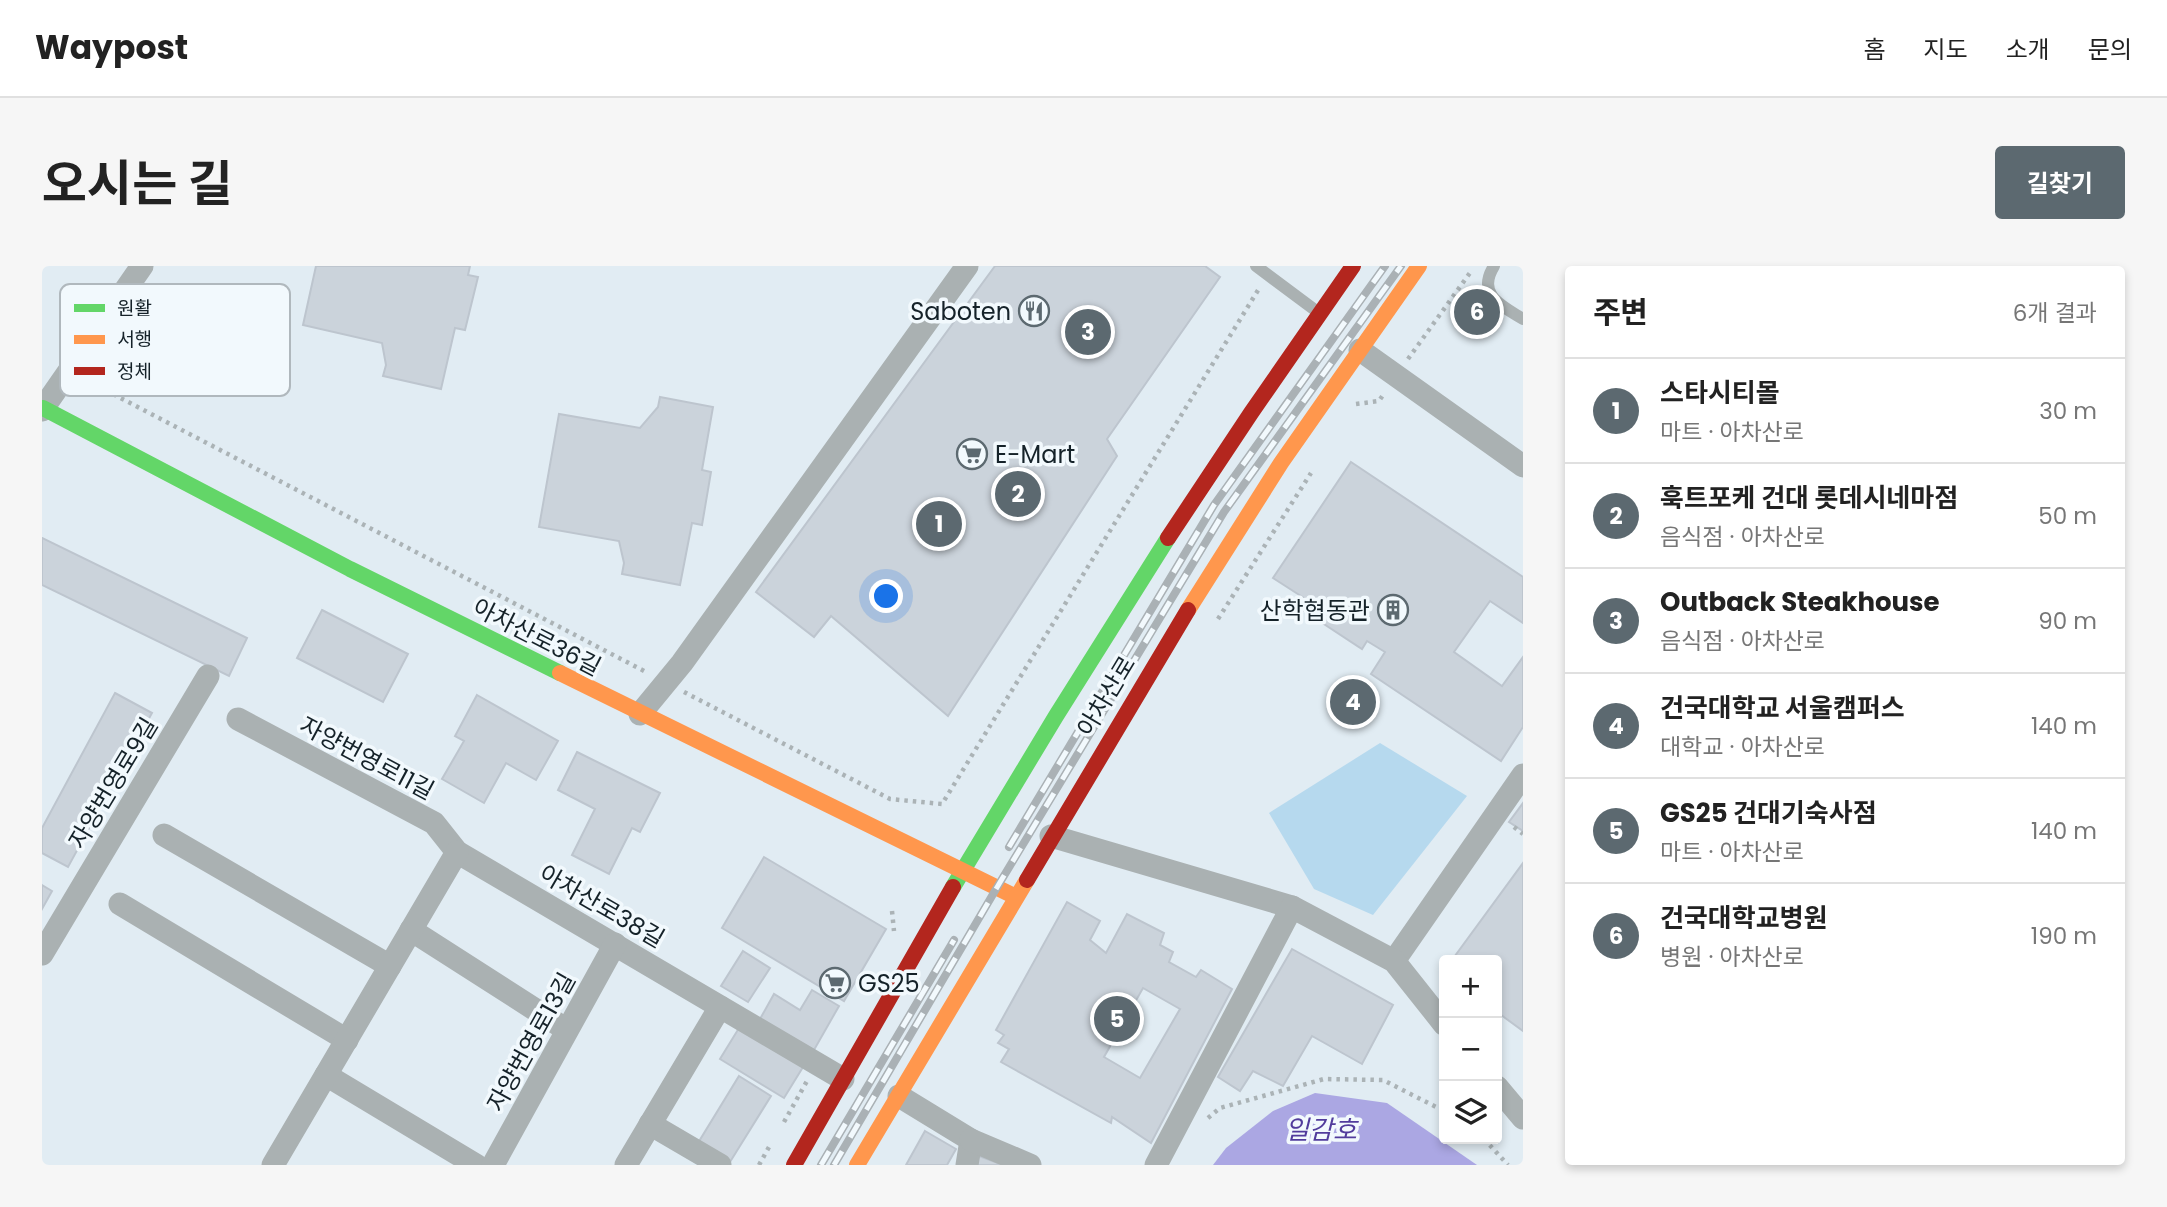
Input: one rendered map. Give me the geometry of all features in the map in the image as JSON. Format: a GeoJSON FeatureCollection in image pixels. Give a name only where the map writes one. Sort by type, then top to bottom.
{"type":"FeatureCollection","features":[{"type":"Feature","properties":{"kind":"main road","name":"아차산로"},"geometry":{"type":"LineString","coordinates":[[794,1165],[964,870],[1131,595],[1353,266]]}},
{"type":"Feature","properties":{"kind":"main road","name":"아차산로"},"geometry":{"type":"LineString","coordinates":[[856,1165],[1209,575],[1281,463],[1419,266]]}},
{"type":"Feature","properties":{"kind":"main road","name":"아차산로36길"},"geometry":{"type":"LineString","coordinates":[[43,409],[350,569],[1016,897]]}},
{"type":"Feature","properties":{"kind":"street"},"geometry":{"type":"LineString","coordinates":[[130,284],[142,266]]}},
{"type":"Feature","properties":{"kind":"street"},"geometry":{"type":"LineString","coordinates":[[640,714],[697,642],[967,266]]}},
{"type":"Feature","properties":{"kind":"street"},"geometry":{"type":"LineString","coordinates":[[1360,350],[1523,466]]}},
{"type":"Feature","properties":{"kind":"street"},"geometry":{"type":"LineString","coordinates":[[43,409],[60,384]]}},
{"type":"Feature","properties":{"kind":"street","name":"자양번영로9길"},"geometry":{"type":"LineString","coordinates":[[42,954],[208,676]]}},
{"type":"Feature","properties":{"kind":"street","name":"자양번영로11길"},"geometry":{"type":"LineString","coordinates":[[238,719],[434,823],[457,852]]}},
{"type":"Feature","properties":{"kind":"street"},"geometry":{"type":"LineString","coordinates":[[1394,961],[1523,775]]}},
{"type":"Feature","properties":{"kind":"street"},"geometry":{"type":"LineString","coordinates":[[164,835],[390,966]]}},
{"type":"Feature","properties":{"kind":"street"},"geometry":{"type":"LineString","coordinates":[[1051,836],[1292,907],[1394,961],[1439,1018]]}},
{"type":"Feature","properties":{"kind":"street"},"geometry":{"type":"LineString","coordinates":[[279,1163],[346,1040],[457,852]]}},
{"type":"Feature","properties":{"kind":"street","name":"아차산로38길"},"geometry":{"type":"LineString","coordinates":[[457,852],[844,1079]]}},
{"type":"Feature","properties":{"kind":"street"},"geometry":{"type":"LineString","coordinates":[[120,904],[346,1040]]}},
{"type":"Feature","properties":{"kind":"street"},"geometry":{"type":"LineString","coordinates":[[1156,1165],[1292,907]]}},
{"type":"Feature","properties":{"kind":"street"},"geometry":{"type":"LineString","coordinates":[[411,930],[567,1030]]}},
{"type":"Feature","properties":{"kind":"street","name":"자양번영로13길"},"geometry":{"type":"LineString","coordinates":[[492,1165],[615,944]]}},
{"type":"Feature","properties":{"kind":"street"},"geometry":{"type":"LineString","coordinates":[[626,1165],[720,1007]]}},
{"type":"Feature","properties":{"kind":"street"},"geometry":{"type":"LineString","coordinates":[[326,1076],[476,1165]]}},
{"type":"Feature","properties":{"kind":"street"},"geometry":{"type":"LineString","coordinates":[[1502,1093],[1523,1118]]}},
{"type":"Feature","properties":{"kind":"street"},"geometry":{"type":"LineString","coordinates":[[899,1096],[971,1140],[1030,1165]]}},
{"type":"Feature","properties":{"kind":"street"},"geometry":{"type":"LineString","coordinates":[[650,1124],[720,1165]]}},
{"type":"Feature","properties":{"kind":"street"},"geometry":{"type":"LineString","coordinates":[[967,1165],[971,1140]]}},
{"type":"Feature","properties":{"kind":"lane"},"geometry":{"type":"LineString","coordinates":[[1256,266],[1319,313]]}},
{"type":"Feature","properties":{"kind":"lane"},"geometry":{"type":"LineString","coordinates":[[1494,266],[1488,283],[1490,293],[1496,302],[1523,319]]}},
{"type":"Feature","properties":{"kind":"path"},"geometry":{"type":"LineString","coordinates":[[1355,405],[1379,401],[1474,266]]}},
{"type":"Feature","properties":{"kind":"path"},"geometry":{"type":"LineString","coordinates":[[117,396],[890,799],[942,804],[1268,275]]}},
{"type":"Feature","properties":{"kind":"path"},"geometry":{"type":"LineString","coordinates":[[1215,624],[1318,462]]}},
{"type":"Feature","properties":{"kind":"path"},"geometry":{"type":"LineString","coordinates":[[888,940],[895,929],[891,911]]}},
{"type":"Feature","properties":{"kind":"path"},"geometry":{"type":"LineString","coordinates":[[778,1131],[817,1063]]}},
{"type":"Feature","properties":{"kind":"path"},"geometry":{"type":"LineString","coordinates":[[1199,1125],[1220,1108],[1324,1079],[1383,1080],[1439,1108]]}},
{"type":"Feature","properties":{"kind":"path"},"geometry":{"type":"LineString","coordinates":[[759,1165],[772,1142]]}},
{"type":"Feature","properties":{"kind":"path"},"geometry":{"type":"LineString","coordinates":[[1489,1144],[1508,1165]]}},
{"type":"Feature","properties":{"kind":"shaded area"},"geometry":{"type":"Polygon","coordinates":[[[1380,743],[1467,796],[1373,915],[1314,889],[1269,813],[1380,743]]]}},
{"type":"Feature","properties":{"kind":"water","name":"일감호"},"geometry":{"type":"Polygon","coordinates":[[[1315,1093],[1387,1103],[1439,1139],[1439,1144],[1447,1144],[1477,1165],[1213,1165],[1226,1148],[1273,1111],[1315,1093]]]}},
{"type":"Feature","properties":{"kind":"building"},"geometry":{"type":"Polygon","coordinates":[[[316,266],[470,266],[468,275],[478,277],[465,330],[455,328],[441,389],[383,376],[386,365],[382,343],[303,325],[316,266]]]}},
{"type":"Feature","properties":{"kind":"building"},"geometry":{"type":"Polygon","coordinates":[[[995,266],[1205,266],[1220,277],[1107,439],[1117,456],[948,716],[831,616],[814,637],[756,592],[995,266]]]}},
{"type":"Feature","properties":{"kind":"building"},"geometry":{"type":"Polygon","coordinates":[[[660,397],[713,407],[702,470],[711,472],[702,525],[692,523],[680,585],[622,574],[624,563],[619,541],[539,527],[559,414],[640,428],[658,407],[660,397]]]}},
{"type":"Feature","properties":{"kind":"building","name":"산학협동관"},"geometry":{"type":"Polygon","coordinates":[[[1351,462],[1523,577],[1523,623],[1490,601],[1454,652],[1502,686],[1523,657],[1523,727],[1501,761],[1371,674],[1385,652],[1367,641],[1362,649],[1298,607],[1304,598],[1273,578],[1351,462]]]}},
{"type":"Feature","properties":{"kind":"building"},"geometry":{"type":"Polygon","coordinates":[[[42,538],[247,638],[229,676],[42,585],[42,538]]]}},
{"type":"Feature","properties":{"kind":"building"},"geometry":{"type":"Polygon","coordinates":[[[322,610],[408,654],[383,702],[297,658],[322,610]]]}},
{"type":"Feature","properties":{"kind":"building"},"geometry":{"type":"Polygon","coordinates":[[[115,693],[152,713],[68,867],[42,853],[42,828],[115,693]]]}},
{"type":"Feature","properties":{"kind":"building"},"geometry":{"type":"Polygon","coordinates":[[[477,695],[558,741],[536,780],[506,763],[484,803],[442,779],[464,741],[455,736],[477,695]]]}},
{"type":"Feature","properties":{"kind":"building"},"geometry":{"type":"Polygon","coordinates":[[[577,752],[660,793],[640,832],[632,828],[609,874],[572,855],[595,809],[558,790],[577,752]]]}},
{"type":"Feature","properties":{"kind":"building"},"geometry":{"type":"Polygon","coordinates":[[[1523,803],[1523,831],[1509,822],[1523,803]]]}},
{"type":"Feature","properties":{"kind":"building"},"geometry":{"type":"Polygon","coordinates":[[[764,857],[886,929],[844,1001],[722,928],[764,857]]]}},
{"type":"Feature","properties":{"kind":"building"},"geometry":{"type":"Polygon","coordinates":[[[1523,863],[1523,1031],[1502,1016],[1502,955],[1456,955],[1523,863]]]}},
{"type":"Feature","properties":{"kind":"building"},"geometry":{"type":"Polygon","coordinates":[[[42,885],[52,891],[42,909],[42,885]]]}},
{"type":"Feature","properties":{"kind":"building"},"geometry":{"type":"Polygon","coordinates":[[[1067,902],[1100,921],[1090,940],[1106,953],[1127,914],[1164,933],[1160,945],[1173,952],[1169,962],[1196,977],[1201,970],[1232,989],[1151,1143],[1112,1117],[1111,1123],[1001,1062],[1009,1049],[998,1043],[1004,1035],[996,1030],[1067,902]],[[1143,988],[1104,1057],[1140,1078],[1180,1009],[1143,988]]]}},
{"type":"Feature","properties":{"kind":"building"},"geometry":{"type":"Polygon","coordinates":[[[1292,949],[1393,1005],[1362,1064],[1312,1036],[1283,1086],[1253,1071],[1240,1091],[1218,1077],[1292,949]]]}},
{"type":"Feature","properties":{"kind":"building"},"geometry":{"type":"Polygon","coordinates":[[[743,951],[770,968],[748,1002],[721,986],[743,951]]]}},
{"type":"Feature","properties":{"kind":"building"},"geometry":{"type":"Polygon","coordinates":[[[812,990],[839,1006],[814,1050],[760,1019],[774,994],[800,1010],[812,990]]]}},
{"type":"Feature","properties":{"kind":"building"},"geometry":{"type":"Polygon","coordinates":[[[739,1028],[803,1067],[784,1098],[720,1059],[739,1028]]]}},
{"type":"Feature","properties":{"kind":"building"},"geometry":{"type":"Polygon","coordinates":[[[739,1076],[771,1096],[730,1162],[698,1143],[739,1076]]]}},
{"type":"Feature","properties":{"kind":"building"},"geometry":{"type":"Polygon","coordinates":[[[925,1131],[956,1149],[947,1165],[906,1165],[925,1131]]]}},
{"type":"Feature","properties":{"kind":"building"},"geometry":{"type":"Polygon","coordinates":[[[979,1156],[1003,1165],[976,1165],[979,1156]]]}},
{"type":"Feature","properties":{"kind":"railway"},"geometry":{"type":"LineString","coordinates":[[1009,847],[1214,505],[1385,266]]}},
{"type":"Feature","properties":{"kind":"railway"},"geometry":{"type":"LineString","coordinates":[[834,1165],[999,884],[1224,512],[1401,266]]}},
{"type":"Feature","properties":{"kind":"railway"},"geometry":{"type":"LineString","coordinates":[[821,1165],[954,940]]}},
{"type":"Feature","properties":{"kind":"traffic: fast"},"geometry":{"type":"LineString","coordinates":[[43,408],[350,569],[560,673]]}},
{"type":"Feature","properties":{"kind":"traffic: fast"},"geometry":{"type":"LineString","coordinates":[[953,887],[1168,538]]}},
{"type":"Feature","properties":{"kind":"traffic: slow"},"geometry":{"type":"LineString","coordinates":[[1188,610],[1281,463],[1419,266]]}},
{"type":"Feature","properties":{"kind":"traffic: slow"},"geometry":{"type":"LineString","coordinates":[[560,673],[1016,897]]}},
{"type":"Feature","properties":{"kind":"traffic: slow"},"geometry":{"type":"LineString","coordinates":[[857,1165],[1027,880]]}},
{"type":"Feature","properties":{"kind":"traffic: jam"},"geometry":{"type":"LineString","coordinates":[[1168,538],[1353,266]]}},
{"type":"Feature","properties":{"kind":"traffic: jam"},"geometry":{"type":"LineString","coordinates":[[1027,880],[1188,610]]}},
{"type":"Feature","properties":{"kind":"traffic: jam"},"geometry":{"type":"LineString","coordinates":[[794,1165],[953,887]]}},
{"type":"Feature","properties":{"kind":"place","name":"Saboten"},"geometry":{"type":"Point","coordinates":[1034,311]}},
{"type":"Feature","properties":{"kind":"place","name":"건국대학교병원"},"geometry":{"type":"Point","coordinates":[1477,312]}},
{"type":"Feature","properties":{"kind":"place","name":"Outback Steakhouse"},"geometry":{"type":"Point","coordinates":[1088,332]}},
{"type":"Feature","properties":{"kind":"place","name":"E-Mart"},"geometry":{"type":"Point","coordinates":[972,454]}},
{"type":"Feature","properties":{"kind":"place","name":"훅트포케 건대 롯데시네마점"},"geometry":{"type":"Point","coordinates":[1018,494]}},
{"type":"Feature","properties":{"kind":"place","name":"스타시티몰"},"geometry":{"type":"Point","coordinates":[939,524]}},
{"type":"Feature","properties":{"kind":"place","name":"산학협동관"},"geometry":{"type":"Point","coordinates":[1393,610]}},
{"type":"Feature","properties":{"kind":"place","name":"건국대학교 서울캠퍼스"},"geometry":{"type":"Point","coordinates":[1353,702]}},
{"type":"Feature","properties":{"kind":"place","name":"GS25"},"geometry":{"type":"Point","coordinates":[835,983]}},
{"type":"Feature","properties":{"kind":"place","name":"GS25 건대기숙사점"},"geometry":{"type":"Point","coordinates":[1117,1019]}}]}
